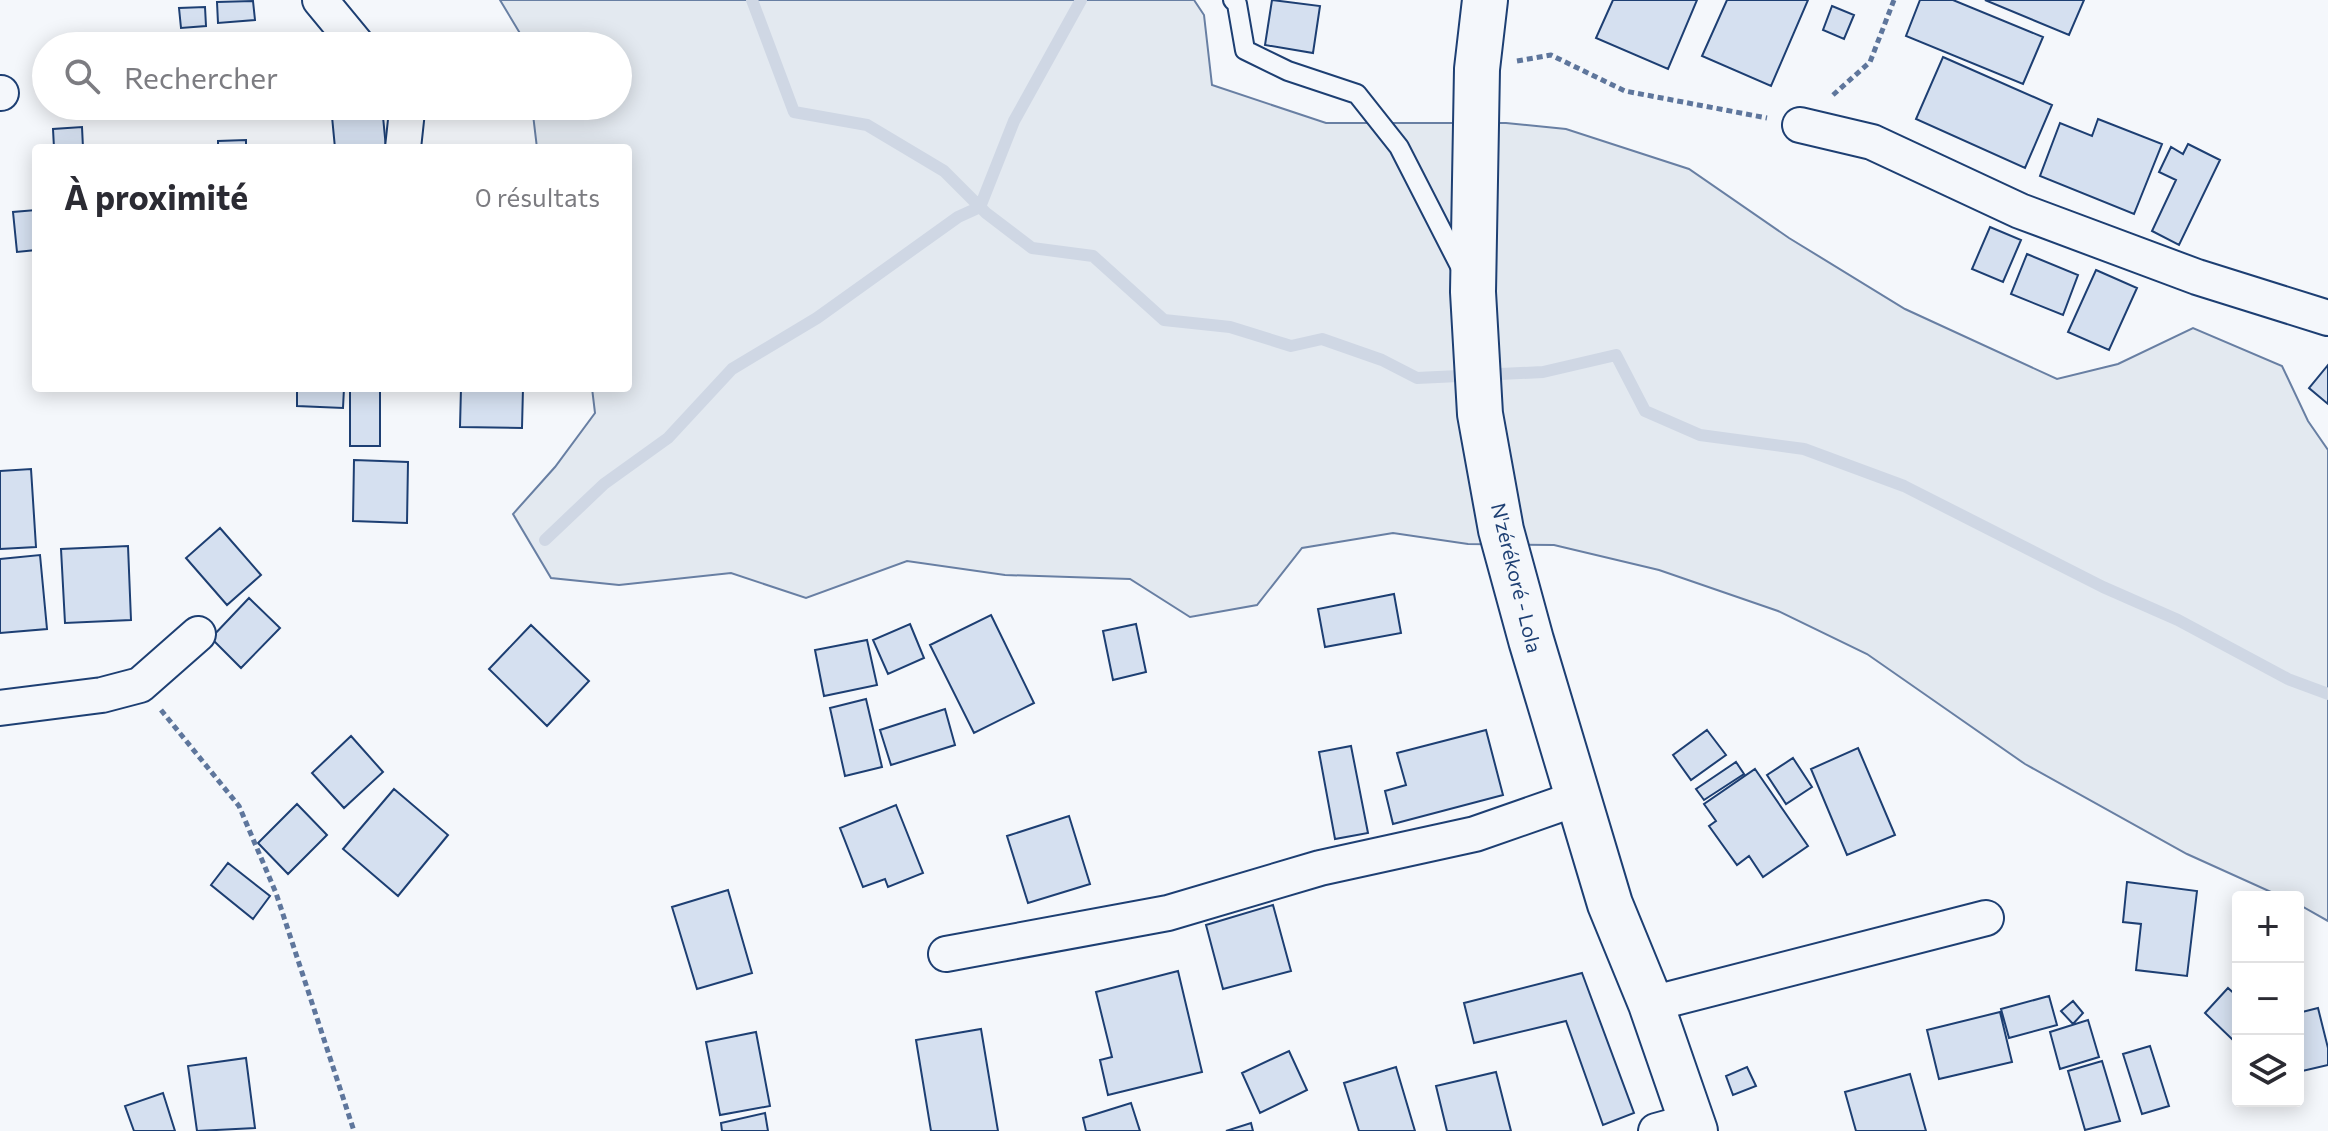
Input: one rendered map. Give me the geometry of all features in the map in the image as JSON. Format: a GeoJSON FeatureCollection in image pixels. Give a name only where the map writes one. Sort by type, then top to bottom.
{"type":"FeatureCollection","features":[{"type":"Feature","properties":{"kind":"highway","name":"N'zérékoré - Lola"},"geometry":{"type":"LineString","coordinates":[[1485,0],[1477,69],[1473,292],[1480,414],[1501,530],[1610,904],[1651,1004],[1681,1128]]}},
{"type":"Feature","properties":{"kind":"street"},"geometry":{"type":"LineString","coordinates":[[320,0],[346,32]]}},
{"type":"Feature","properties":{"kind":"street"},"geometry":{"type":"LineString","coordinates":[[403,144],[406,120]]}},
{"type":"Feature","properties":{"kind":"street"},"geometry":{"type":"LineString","coordinates":[[1800,125],[1872,142],[2020,211],[2197,277],[2328,318]]}},
{"type":"Feature","properties":{"kind":"street"},"geometry":{"type":"LineString","coordinates":[[0,708],[102,695],[140,685],[198,634]]}},
{"type":"Feature","properties":{"kind":"street"},"geometry":{"type":"LineString","coordinates":[[946,954],[1168,913],[1320,868],[1475,834],[1578,798]]}},
{"type":"Feature","properties":{"kind":"street"},"geometry":{"type":"LineString","coordinates":[[1651,1004],[1986,918]]}},
{"type":"Feature","properties":{"kind":"lane"},"geometry":{"type":"LineString","coordinates":[[1233,0],[1237,4],[1245,50],[1288,71],[1357,94],[1399,147],[1473,292]]}},
{"type":"Feature","properties":{"kind":"path"},"geometry":{"type":"LineString","coordinates":[[1477,69],[1551,55],[1625,91],[1800,125],[1870,62],[1894,0]]}},
{"type":"Feature","properties":{"kind":"path"},"geometry":{"type":"LineString","coordinates":[[140,685],[239,806],[276,893],[354,1131]]}},
{"type":"Feature","properties":{"kind":"shaded area"},"geometry":{"type":"Polygon","coordinates":[[[500,0],[1194,0],[1204,15],[1212,85],[1326,123],[1506,123],[1566,129],[1689,169],[1789,238],[1905,309],[2057,379],[2118,364],[2193,328],[2282,366],[2308,421],[2328,450],[2328,921],[2304,907],[2304,891],[2269,891],[2187,854],[2025,764],[1867,654],[1778,611],[1659,570],[1554,545],[1468,544],[1393,533],[1302,548],[1257,605],[1190,617],[1130,579],[1005,575],[907,561],[806,598],[731,573],[619,585],[551,578],[513,514],[555,467],[595,413],[592,392],[632,392],[632,144],[537,144],[534,120],[632,120],[632,32],[519,32],[500,0]]]}},
{"type":"Feature","properties":{"kind":"building"},"geometry":{"type":"Polygon","coordinates":[[[1272,0],[1320,6],[1313,53],[1265,45],[1272,0]]]}},
{"type":"Feature","properties":{"kind":"building"},"geometry":{"type":"Polygon","coordinates":[[[1613,0],[1697,0],[1668,69],[1596,38],[1613,0]]]}},
{"type":"Feature","properties":{"kind":"building"},"geometry":{"type":"Polygon","coordinates":[[[1727,0],[1808,0],[1771,86],[1702,56],[1727,0]]]}},
{"type":"Feature","properties":{"kind":"building"},"geometry":{"type":"Polygon","coordinates":[[[1920,0],[1953,0],[2043,37],[2023,84],[1906,36],[1920,0]]]}},
{"type":"Feature","properties":{"kind":"building"},"geometry":{"type":"Polygon","coordinates":[[[1985,0],[2084,0],[2069,35],[1985,0]]]}},
{"type":"Feature","properties":{"kind":"building"},"geometry":{"type":"Polygon","coordinates":[[[253,1],[255,20],[218,23],[217,2],[253,1]]]}},
{"type":"Feature","properties":{"kind":"building"},"geometry":{"type":"Polygon","coordinates":[[[1832,6],[1854,15],[1844,39],[1823,30],[1832,6]]]}},
{"type":"Feature","properties":{"kind":"building"},"geometry":{"type":"Polygon","coordinates":[[[205,7],[206,26],[181,28],[179,8],[205,7]]]}},
{"type":"Feature","properties":{"kind":"building"},"geometry":{"type":"Polygon","coordinates":[[[1943,57],[2052,105],[2025,168],[1916,119],[1943,57]]]}},
{"type":"Feature","properties":{"kind":"building"},"geometry":{"type":"Polygon","coordinates":[[[2098,119],[2162,144],[2134,214],[2040,176],[2060,123],[2092,136],[2098,119]]]}},
{"type":"Feature","properties":{"kind":"building"},"geometry":{"type":"Polygon","coordinates":[[[332,120],[383,120],[386,144],[335,144],[332,120]]]}},
{"type":"Feature","properties":{"kind":"building"},"geometry":{"type":"Polygon","coordinates":[[[82,127],[83,144],[54,144],[53,129],[82,127]]]}},
{"type":"Feature","properties":{"kind":"building"},"geometry":{"type":"Polygon","coordinates":[[[246,140],[246,144],[218,144],[218,141],[246,140]]]}},
{"type":"Feature","properties":{"kind":"building"},"geometry":{"type":"Polygon","coordinates":[[[2188,144],[2220,160],[2179,245],[2152,231],[2176,180],[2159,172],[2171,147],[2183,154],[2188,144]]]}},
{"type":"Feature","properties":{"kind":"building"},"geometry":{"type":"Polygon","coordinates":[[[32,210],[32,250],[17,252],[13,212],[32,210]]]}},
{"type":"Feature","properties":{"kind":"building"},"geometry":{"type":"Polygon","coordinates":[[[1990,227],[2021,240],[2003,282],[1972,269],[1990,227]]]}},
{"type":"Feature","properties":{"kind":"building"},"geometry":{"type":"Polygon","coordinates":[[[2027,254],[2078,275],[2063,315],[2011,294],[2027,254]]]}},
{"type":"Feature","properties":{"kind":"building"},"geometry":{"type":"Polygon","coordinates":[[[2096,270],[2137,288],[2109,350],[2068,332],[2096,270]]]}},
{"type":"Feature","properties":{"kind":"building"},"geometry":{"type":"Polygon","coordinates":[[[2328,365],[2328,404],[2309,388],[2328,365]]]}},
{"type":"Feature","properties":{"kind":"building"},"geometry":{"type":"Polygon","coordinates":[[[297,392],[344,392],[343,408],[297,406],[297,392]]]}},
{"type":"Feature","properties":{"kind":"building"},"geometry":{"type":"Polygon","coordinates":[[[350,392],[380,392],[380,446],[350,446],[350,392]]]}},
{"type":"Feature","properties":{"kind":"building"},"geometry":{"type":"Polygon","coordinates":[[[461,392],[523,392],[522,428],[460,427],[461,392]]]}},
{"type":"Feature","properties":{"kind":"building"},"geometry":{"type":"Polygon","coordinates":[[[354,460],[408,462],[407,523],[353,521],[354,460]]]}},
{"type":"Feature","properties":{"kind":"building"},"geometry":{"type":"Polygon","coordinates":[[[31,469],[36,547],[0,549],[0,471],[31,469]]]}},
{"type":"Feature","properties":{"kind":"building"},"geometry":{"type":"Polygon","coordinates":[[[220,528],[261,575],[227,605],[186,558],[220,528]]]}},
{"type":"Feature","properties":{"kind":"building"},"geometry":{"type":"Polygon","coordinates":[[[128,546],[131,620],[65,623],[61,549],[128,546]]]}},
{"type":"Feature","properties":{"kind":"building"},"geometry":{"type":"Polygon","coordinates":[[[40,555],[47,629],[0,633],[0,559],[40,555]]]}},
{"type":"Feature","properties":{"kind":"building"},"geometry":{"type":"Polygon","coordinates":[[[1394,594],[1401,633],[1325,647],[1318,609],[1394,594]]]}},
{"type":"Feature","properties":{"kind":"building"},"geometry":{"type":"Polygon","coordinates":[[[249,598],[280,628],[241,668],[211,638],[249,598]]]}},
{"type":"Feature","properties":{"kind":"building"},"geometry":{"type":"Polygon","coordinates":[[[991,615],[1034,703],[974,733],[930,645],[991,615]]]}},
{"type":"Feature","properties":{"kind":"building"},"geometry":{"type":"Polygon","coordinates":[[[910,624],[924,658],[888,674],[873,640],[910,624]]]}},
{"type":"Feature","properties":{"kind":"building"},"geometry":{"type":"Polygon","coordinates":[[[1136,624],[1146,672],[1113,680],[1103,631],[1136,624]]]}},
{"type":"Feature","properties":{"kind":"building"},"geometry":{"type":"Polygon","coordinates":[[[531,625],[589,681],[547,726],[489,669],[531,625]]]}},
{"type":"Feature","properties":{"kind":"building"},"geometry":{"type":"Polygon","coordinates":[[[867,640],[877,685],[824,696],[815,650],[867,640]]]}},
{"type":"Feature","properties":{"kind":"building"},"geometry":{"type":"Polygon","coordinates":[[[866,699],[882,767],[845,776],[830,708],[866,699]]]}},
{"type":"Feature","properties":{"kind":"building"},"geometry":{"type":"Polygon","coordinates":[[[945,709],[955,745],[891,765],[880,730],[945,709]]]}},
{"type":"Feature","properties":{"kind":"building"},"geometry":{"type":"Polygon","coordinates":[[[1486,730],[1503,795],[1393,824],[1385,791],[1406,785],[1397,753],[1486,730]]]}},
{"type":"Feature","properties":{"kind":"building"},"geometry":{"type":"Polygon","coordinates":[[[1707,730],[1726,755],[1691,780],[1673,755],[1707,730]]]}},
{"type":"Feature","properties":{"kind":"building"},"geometry":{"type":"Polygon","coordinates":[[[351,736],[383,772],[344,808],[312,773],[351,736]]]}},
{"type":"Feature","properties":{"kind":"building"},"geometry":{"type":"Polygon","coordinates":[[[1351,746],[1368,833],[1335,839],[1319,752],[1351,746]]]}},
{"type":"Feature","properties":{"kind":"building"},"geometry":{"type":"Polygon","coordinates":[[[1858,748],[1895,835],[1847,855],[1811,769],[1858,748]]]}},
{"type":"Feature","properties":{"kind":"building"},"geometry":{"type":"Polygon","coordinates":[[[1793,758],[1812,787],[1786,804],[1767,775],[1793,758]]]}},
{"type":"Feature","properties":{"kind":"building"},"geometry":{"type":"Polygon","coordinates":[[[1736,762],[1744,774],[1704,800],[1696,789],[1736,762]]]}},
{"type":"Feature","properties":{"kind":"building"},"geometry":{"type":"Polygon","coordinates":[[[1755,769],[1808,846],[1763,877],[1749,856],[1737,865],[1709,826],[1716,821],[1704,804],[1755,769]]]}},
{"type":"Feature","properties":{"kind":"building"},"geometry":{"type":"Polygon","coordinates":[[[394,789],[448,835],[398,896],[343,849],[394,789]]]}},
{"type":"Feature","properties":{"kind":"building"},"geometry":{"type":"Polygon","coordinates":[[[297,804],[327,835],[288,874],[258,843],[297,804]]]}},
{"type":"Feature","properties":{"kind":"building"},"geometry":{"type":"Polygon","coordinates":[[[896,805],[923,873],[888,887],[885,879],[863,887],[840,828],[896,805]]]}},
{"type":"Feature","properties":{"kind":"building"},"geometry":{"type":"Polygon","coordinates":[[[1069,816],[1090,884],[1028,903],[1007,836],[1069,816]]]}},
{"type":"Feature","properties":{"kind":"building"},"geometry":{"type":"Polygon","coordinates":[[[228,863],[270,896],[253,919],[211,885],[228,863]]]}},
{"type":"Feature","properties":{"kind":"building"},"geometry":{"type":"Polygon","coordinates":[[[2127,882],[2197,891],[2187,976],[2136,970],[2141,924],[2123,922],[2127,882]]]}},
{"type":"Feature","properties":{"kind":"building"},"geometry":{"type":"Polygon","coordinates":[[[728,890],[752,973],[697,989],[672,907],[728,890]]]}},
{"type":"Feature","properties":{"kind":"building"},"geometry":{"type":"Polygon","coordinates":[[[1273,905],[1291,971],[1223,989],[1206,925],[1273,905]]]}},
{"type":"Feature","properties":{"kind":"building"},"geometry":{"type":"Polygon","coordinates":[[[1178,971],[1202,1072],[1108,1095],[1100,1060],[1112,1057],[1096,992],[1178,971]]]}},
{"type":"Feature","properties":{"kind":"building"},"geometry":{"type":"Polygon","coordinates":[[[1582,973],[1634,1113],[1603,1125],[1566,1021],[1474,1043],[1464,1003],[1582,973]]]}},
{"type":"Feature","properties":{"kind":"building"},"geometry":{"type":"Polygon","coordinates":[[[2228,988],[2232,992],[2232,1039],[2205,1013],[2228,988]]]}},
{"type":"Feature","properties":{"kind":"building"},"geometry":{"type":"Polygon","coordinates":[[[2049,996],[2057,1025],[2009,1038],[2001,1009],[2049,996]]]}},
{"type":"Feature","properties":{"kind":"building"},"geometry":{"type":"Polygon","coordinates":[[[2073,1001],[2083,1013],[2073,1024],[2061,1011],[2073,1001]]]}},
{"type":"Feature","properties":{"kind":"building"},"geometry":{"type":"Polygon","coordinates":[[[2318,1008],[2328,1048],[2328,1065],[2304,1071],[2304,1035],[2304,1012],[2318,1008]]]}},
{"type":"Feature","properties":{"kind":"building"},"geometry":{"type":"Polygon","coordinates":[[[2000,1012],[2012,1062],[1939,1079],[1927,1030],[2000,1012]]]}},
{"type":"Feature","properties":{"kind":"building"},"geometry":{"type":"Polygon","coordinates":[[[2088,1020],[2099,1057],[2060,1069],[2050,1032],[2088,1020]]]}},
{"type":"Feature","properties":{"kind":"building"},"geometry":{"type":"Polygon","coordinates":[[[981,1029],[998,1131],[931,1131],[916,1040],[981,1029]]]}},
{"type":"Feature","properties":{"kind":"building"},"geometry":{"type":"Polygon","coordinates":[[[756,1032],[770,1106],[720,1115],[706,1042],[756,1032]]]}},
{"type":"Feature","properties":{"kind":"building"},"geometry":{"type":"Polygon","coordinates":[[[2150,1046],[2169,1106],[2142,1114],[2123,1054],[2150,1046]]]}},
{"type":"Feature","properties":{"kind":"building"},"geometry":{"type":"Polygon","coordinates":[[[1289,1051],[1307,1090],[1260,1113],[1242,1073],[1289,1051]]]}},
{"type":"Feature","properties":{"kind":"building"},"geometry":{"type":"Polygon","coordinates":[[[246,1058],[255,1128],[197,1131],[188,1066],[246,1058]]]}},
{"type":"Feature","properties":{"kind":"building"},"geometry":{"type":"Polygon","coordinates":[[[2102,1061],[2120,1121],[2085,1130],[2068,1071],[2102,1061]]]}},
{"type":"Feature","properties":{"kind":"building"},"geometry":{"type":"Polygon","coordinates":[[[1396,1067],[1415,1131],[1359,1131],[1344,1083],[1396,1067]]]}},
{"type":"Feature","properties":{"kind":"building"},"geometry":{"type":"Polygon","coordinates":[[[1747,1067],[1756,1086],[1733,1095],[1726,1076],[1747,1067]]]}},
{"type":"Feature","properties":{"kind":"building"},"geometry":{"type":"Polygon","coordinates":[[[1496,1072],[1511,1131],[1447,1131],[1436,1086],[1496,1072]]]}},
{"type":"Feature","properties":{"kind":"building"},"geometry":{"type":"Polygon","coordinates":[[[1910,1074],[1926,1131],[1856,1131],[1845,1092],[1910,1074]]]}},
{"type":"Feature","properties":{"kind":"building"},"geometry":{"type":"Polygon","coordinates":[[[163,1093],[175,1131],[134,1131],[125,1106],[163,1093]]]}},
{"type":"Feature","properties":{"kind":"building"},"geometry":{"type":"Polygon","coordinates":[[[1131,1103],[1140,1131],[1086,1131],[1083,1118],[1131,1103]]]}},
{"type":"Feature","properties":{"kind":"building"},"geometry":{"type":"Polygon","coordinates":[[[765,1113],[768,1131],[722,1131],[721,1123],[765,1113]]]}},
{"type":"Feature","properties":{"kind":"building"},"geometry":{"type":"Polygon","coordinates":[[[1251,1123],[1253,1131],[1226,1131],[1251,1123]]]}},
{"type":"Feature","properties":{"kind":"waterway"},"geometry":{"type":"LineString","coordinates":[[752,0],[794,112],[867,125],[944,171],[986,213],[1032,248],[1093,256],[1164,320],[1230,327],[1291,346],[1322,339],[1382,360],[1417,378],[1543,372],[1616,355],[1645,411],[1700,435],[1804,449],[1904,486],[2103,587],[2178,620],[2288,679],[2328,694]]}},
{"type":"Feature","properties":{"kind":"waterway"},"geometry":{"type":"LineString","coordinates":[[545,540],[604,484],[668,438],[732,369],[817,318],[958,217],[980,207],[1014,121],[1081,0]]}}]}
